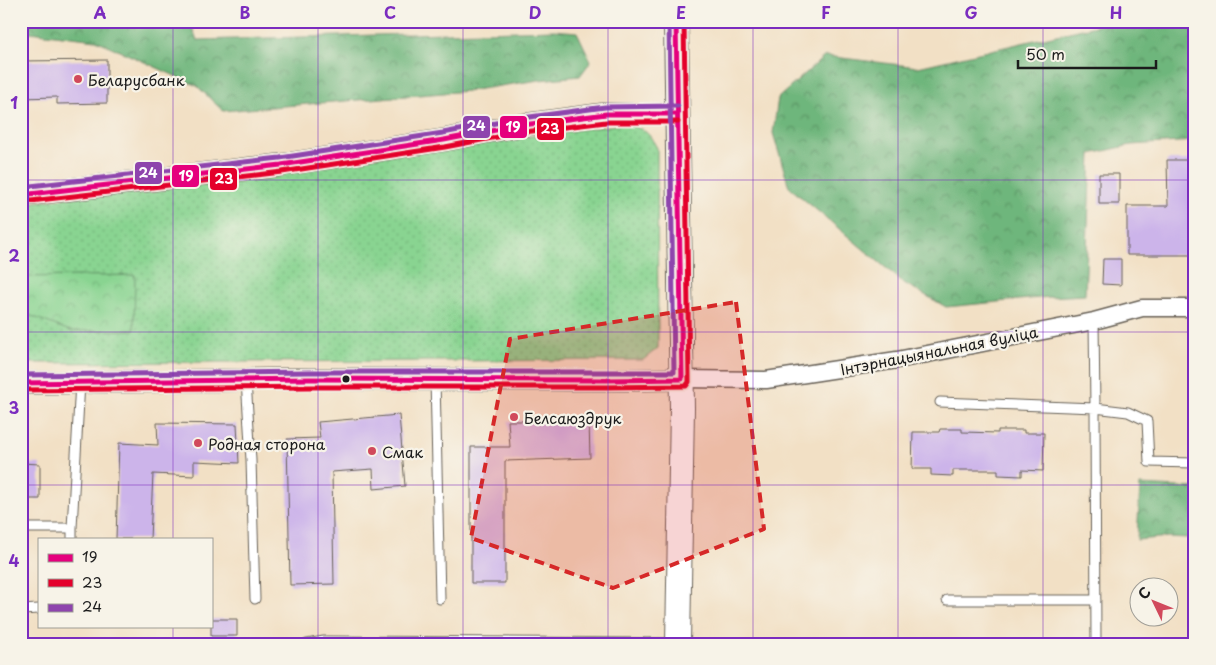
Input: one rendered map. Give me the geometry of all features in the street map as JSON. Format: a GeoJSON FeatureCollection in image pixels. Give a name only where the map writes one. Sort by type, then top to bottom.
{"type":"FeatureCollection","features":[{"type":"Feature","properties":{"kind":"main road"},"geometry":{"type":"LineString","coordinates":[[676,21],[682,379],[678,643]]}},
{"type":"Feature","properties":{"kind":"street"},"geometry":{"type":"LineString","coordinates":[[21,195],[281,165],[444,140],[523,125],[606,114],[678,114]]}},
{"type":"Feature","properties":{"kind":"street","name":"Інтэрнацыянальная вуліца"},"geometry":{"type":"LineString","coordinates":[[682,379],[766,380],[897,360],[1094,321],[1142,308],[1195,308]]}},
{"type":"Feature","properties":{"kind":"street"},"geometry":{"type":"LineString","coordinates":[[21,383],[246,380],[682,379]]}},
{"type":"Feature","properties":{"kind":"lane"},"geometry":{"type":"LineString","coordinates":[[1094,321],[1096,644]]}},
{"type":"Feature","properties":{"kind":"lane"},"geometry":{"type":"LineString","coordinates":[[435,379],[440,599]]}},
{"type":"Feature","properties":{"kind":"lane"},"geometry":{"type":"LineString","coordinates":[[246,380],[251,460],[255,599]]}},
{"type":"Feature","properties":{"kind":"lane"},"geometry":{"type":"LineString","coordinates":[[72,538],[80,382]]}},
{"type":"Feature","properties":{"kind":"lane"},"geometry":{"type":"LineString","coordinates":[[940,402],[1096,408],[1128,412],[1147,420],[1149,462],[1195,463]]}},
{"type":"Feature","properties":{"kind":"lane"},"geometry":{"type":"LineString","coordinates":[[21,528],[72,528]]}},
{"type":"Feature","properties":{"kind":"lane"},"geometry":{"type":"LineString","coordinates":[[947,600],[1096,600]]}},
{"type":"Feature","properties":{"kind":"lane"},"geometry":{"type":"LineString","coordinates":[[21,610],[38,609]]}},
{"type":"Feature","properties":{"kind":"lane"},"geometry":{"type":"LineString","coordinates":[[307,644],[324,641],[678,643]]}},
{"type":"Feature","properties":{"kind":"highlighted area"},"geometry":{"type":"Polygon","coordinates":[[[736,302],[764,529],[613,588],[471,538],[510,339],[736,302]]]}},
{"type":"Feature","properties":{"kind":"green space"},"geometry":{"type":"Polygon","coordinates":[[[21,21],[190,21],[197,40],[554,30],[577,32],[591,61],[580,76],[468,91],[223,111],[197,86],[96,40],[21,31],[21,21]]]}},
{"type":"Feature","properties":{"kind":"green space"},"geometry":{"type":"Polygon","coordinates":[[[1117,21],[1195,21],[1195,141],[1131,145],[1091,154],[1085,295],[946,307],[904,283],[789,187],[773,133],[778,98],[825,56],[918,67],[1117,21]]]}},
{"type":"Feature","properties":{"kind":"green space"},"geometry":{"type":"Polygon","coordinates":[[[623,124],[636,127],[647,133],[657,148],[658,348],[643,360],[21,363],[21,204],[623,124]]]}},
{"type":"Feature","properties":{"kind":"green space"},"geometry":{"type":"Polygon","coordinates":[[[135,275],[134,330],[70,331],[21,312],[21,277],[135,275]]]}},
{"type":"Feature","properties":{"kind":"green space"},"geometry":{"type":"Polygon","coordinates":[[[1140,485],[1195,488],[1195,550],[1188,538],[1168,537],[1137,540],[1140,485]]]}},
{"type":"Feature","properties":{"kind":"building","name":"Беларусбанк"},"geometry":{"type":"Polygon","coordinates":[[[107,60],[107,103],[57,104],[57,97],[21,98],[21,61],[107,60]]]}},
{"type":"Feature","properties":{"kind":"building"},"geometry":{"type":"Polygon","coordinates":[[[1167,160],[1195,160],[1195,255],[1127,255],[1127,206],[1168,206],[1167,160]]]}},
{"type":"Feature","properties":{"kind":"building"},"geometry":{"type":"Polygon","coordinates":[[[1099,174],[1119,174],[1119,204],[1099,204],[1099,174]]]}},
{"type":"Feature","properties":{"kind":"building"},"geometry":{"type":"Polygon","coordinates":[[[1103,259],[1121,259],[1121,285],[1102,284],[1103,259]]]}},
{"type":"Feature","properties":{"kind":"building"},"geometry":{"type":"Polygon","coordinates":[[[399,415],[405,486],[374,489],[373,469],[332,472],[334,584],[290,585],[287,439],[320,438],[318,422],[399,415]]]}},
{"type":"Feature","properties":{"kind":"building"},"geometry":{"type":"Polygon","coordinates":[[[508,421],[589,421],[590,458],[505,461],[505,583],[471,583],[471,447],[510,447],[508,421]]]}},
{"type":"Feature","properties":{"kind":"building"},"geometry":{"type":"Polygon","coordinates":[[[157,423],[237,424],[239,463],[194,461],[194,476],[153,474],[150,538],[116,538],[119,443],[158,445],[157,423]]]}},
{"type":"Feature","properties":{"kind":"building"},"geometry":{"type":"Polygon","coordinates":[[[940,429],[962,429],[962,432],[998,433],[998,430],[1024,430],[1024,433],[1044,433],[1043,471],[1022,470],[1022,476],[998,475],[998,470],[953,470],[953,476],[931,475],[931,469],[912,469],[913,432],[939,432],[940,429]]]}},
{"type":"Feature","properties":{"kind":"building"},"geometry":{"type":"Polygon","coordinates":[[[21,463],[40,464],[40,499],[21,499],[21,463]]]}},
{"type":"Feature","properties":{"kind":"building"},"geometry":{"type":"Polygon","coordinates":[[[212,619],[237,619],[237,636],[211,636],[212,619]]]}},
{"type":"Feature","properties":{"kind":"transit line","name":"24"},"geometry":{"type":"LineString","coordinates":[[21,375],[309,372],[674,372],[669,21]]}},
{"type":"Feature","properties":{"kind":"transit line","name":"19"},"geometry":{"type":"LineString","coordinates":[[21,383],[309,379],[682,379],[676,21]]}},
{"type":"Feature","properties":{"kind":"transit line","name":"23"},"geometry":{"type":"LineString","coordinates":[[21,390],[686,386],[689,379],[684,21]]}},
{"type":"Feature","properties":{"kind":"transit line","name":"24"},"geometry":{"type":"LineString","coordinates":[[21,187],[280,158],[443,133],[522,118],[605,107],[678,106]]}},
{"type":"Feature","properties":{"kind":"transit line","name":"19"},"geometry":{"type":"LineString","coordinates":[[21,195],[281,165],[444,140],[523,125],[606,114],[678,114]]}},
{"type":"Feature","properties":{"kind":"transit line","name":"23"},"geometry":{"type":"LineString","coordinates":[[22,202],[282,172],[445,147],[524,132],[606,122],[678,122]]}},
{"type":"Feature","properties":{"kind":"place","name":"Беларусбанк"},"geometry":{"type":"Point","coordinates":[78,79]}},
{"type":"Feature","properties":{"kind":"place","name":"Белсаюздрук"},"geometry":{"type":"Point","coordinates":[514,417]}},
{"type":"Feature","properties":{"kind":"place","name":"Родная сторона"},"geometry":{"type":"Point","coordinates":[198,443]}},
{"type":"Feature","properties":{"kind":"place","name":"Смак"},"geometry":{"type":"Point","coordinates":[372,451]}}]}
